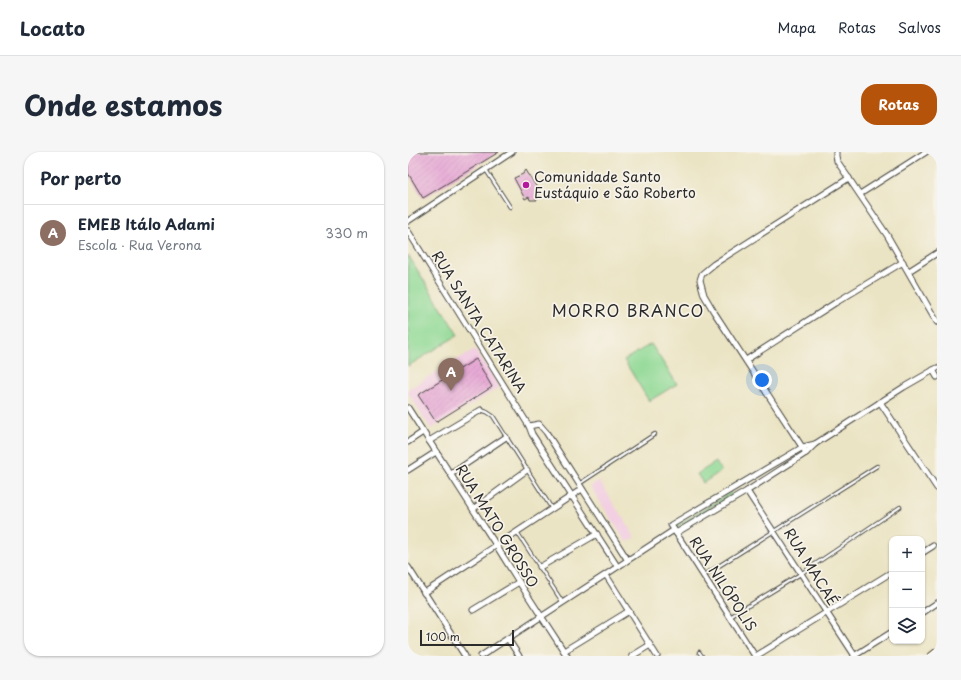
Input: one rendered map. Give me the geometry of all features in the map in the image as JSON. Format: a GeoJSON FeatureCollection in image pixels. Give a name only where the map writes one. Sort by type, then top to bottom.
{"type":"FeatureCollection","features":[{"type":"Feature","properties":{"kind":"street"},"geometry":{"type":"LineString","coordinates":[[408,221],[512,152]]}},
{"type":"Feature","properties":{"kind":"street"},"geometry":{"type":"LineString","coordinates":[[836,152],[837,161],[909,271],[937,322]]}},
{"type":"Feature","properties":{"kind":"street"},"geometry":{"type":"LineString","coordinates":[[860,194],[926,152]]}},
{"type":"Feature","properties":{"kind":"street"},"geometry":{"type":"LineString","coordinates":[[806,453],[704,294],[700,280],[702,274],[714,264],[849,178]]}},
{"type":"Feature","properties":{"kind":"street","name":"RUA SANTA CATARINA"},"geometry":{"type":"LineString","coordinates":[[408,232],[530,426],[532,434],[617,566]]}},
{"type":"Feature","properties":{"kind":"street"},"geometry":{"type":"LineString","coordinates":[[909,271],[937,253]]}},
{"type":"Feature","properties":{"kind":"street"},"geometry":{"type":"LineString","coordinates":[[746,360],[835,303],[903,262]]}},
{"type":"Feature","properties":{"kind":"street"},"geometry":{"type":"LineString","coordinates":[[674,529],[748,491],[806,453],[815,444],[935,369],[937,377]]}},
{"type":"Feature","properties":{"kind":"street"},"geometry":{"type":"LineString","coordinates":[[880,402],[937,488]]}},
{"type":"Feature","properties":{"kind":"street","name":"RUA MATO GROSSO"},"geometry":{"type":"LineString","coordinates":[[408,408],[566,654]]}},
{"type":"Feature","properties":{"kind":"street"},"geometry":{"type":"LineString","coordinates":[[429,441],[481,410]]}},
{"type":"Feature","properties":{"kind":"street"},"geometry":{"type":"LineString","coordinates":[[530,426],[536,424],[542,427],[627,560]]}},
{"type":"Feature","properties":{"kind":"street"},"geometry":{"type":"LineString","coordinates":[[408,442],[423,432]]}},
{"type":"Feature","properties":{"kind":"street"},"geometry":{"type":"LineString","coordinates":[[451,474],[506,437]]}},
{"type":"Feature","properties":{"kind":"street"},"geometry":{"type":"LineString","coordinates":[[482,656],[606,575],[617,566],[734,488],[802,447],[815,444]]}},
{"type":"Feature","properties":{"kind":"street"},"geometry":{"type":"LineString","coordinates":[[408,470],[436,452]]}},
{"type":"Feature","properties":{"kind":"street"},"geometry":{"type":"LineString","coordinates":[[473,509],[527,470]]}},
{"type":"Feature","properties":{"kind":"street"},"geometry":{"type":"LineString","coordinates":[[424,593],[552,509],[572,495],[581,486]]}},
{"type":"Feature","properties":{"kind":"street"},"geometry":{"type":"LineString","coordinates":[[734,488],[738,496]]}},
{"type":"Feature","properties":{"kind":"street","name":"RUA MACAÉ"},"geometry":{"type":"LineString","coordinates":[[748,491],[854,656]]}},
{"type":"Feature","properties":{"kind":"street","name":"RUA NILÓPOLIS"},"geometry":{"type":"LineString","coordinates":[[674,529],[755,656]]}},
{"type":"Feature","properties":{"kind":"street"},"geometry":{"type":"LineString","coordinates":[[540,567],[597,534]]}},
{"type":"Feature","properties":{"kind":"street"},"geometry":{"type":"LineString","coordinates":[[925,551],[933,546]]}},
{"type":"Feature","properties":{"kind":"street"},"geometry":{"type":"LineString","coordinates":[[408,567],[465,656]]}},
{"type":"Feature","properties":{"kind":"street"},"geometry":{"type":"LineString","coordinates":[[755,656],[889,574]]}},
{"type":"Feature","properties":{"kind":"street"},"geometry":{"type":"LineString","coordinates":[[606,575],[657,656]]}},
{"type":"Feature","properties":{"kind":"street"},"geometry":{"type":"LineString","coordinates":[[473,610],[519,582]]}},
{"type":"Feature","properties":{"kind":"street"},"geometry":{"type":"LineString","coordinates":[[925,610],[937,603]]}},
{"type":"Feature","properties":{"kind":"street"},"geometry":{"type":"LineString","coordinates":[[566,654],[629,611]]}},
{"type":"Feature","properties":{"kind":"street"},"geometry":{"type":"LineString","coordinates":[[854,656],[889,634]]}},
{"type":"Feature","properties":{"kind":"street"},"geometry":{"type":"LineString","coordinates":[[508,639],[519,656]]}},
{"type":"Feature","properties":{"kind":"street"},"geometry":{"type":"LineString","coordinates":[[632,656],[650,645]]}},
{"type":"Feature","properties":{"kind":"street"},"geometry":{"type":"LineString","coordinates":[[932,656],[937,652]]}},
{"type":"Feature","properties":{"kind":"lane"},"geometry":{"type":"LineString","coordinates":[[486,170],[510,207]]}},
{"type":"Feature","properties":{"kind":"lane"},"geometry":{"type":"LineString","coordinates":[[481,410],[493,416],[552,509]]}},
{"type":"Feature","properties":{"kind":"lane"},"geometry":{"type":"LineString","coordinates":[[581,486],[654,434]]}},
{"type":"Feature","properties":{"kind":"lane"},"geometry":{"type":"LineString","coordinates":[[703,576],[877,466]]}},
{"type":"Feature","properties":{"kind":"lane"},"geometry":{"type":"LineString","coordinates":[[730,617],[802,574],[900,507]]}},
{"type":"Feature","properties":{"kind":"lane"},"geometry":{"type":"LineString","coordinates":[[517,532],[563,603]]}},
{"type":"Feature","properties":{"kind":"lane"},"geometry":{"type":"LineString","coordinates":[[699,652],[702,656]]}},
{"type":"Feature","properties":{"kind":"shaded area"},"geometry":{"type":"Polygon","coordinates":[[[475,349],[500,387],[431,429],[408,393],[408,389],[475,349]]]}},
{"type":"Feature","properties":{"kind":"shaded area"},"geometry":{"type":"Polygon","coordinates":[[[599,481],[635,537],[626,542],[590,486],[599,481]]]}},
{"type":"Feature","properties":{"kind":"green space"},"geometry":{"type":"Polygon","coordinates":[[[408,255],[458,335],[408,366],[408,255]]]}},
{"type":"Feature","properties":{"kind":"green space"},"geometry":{"type":"Polygon","coordinates":[[[651,344],[677,384],[649,401],[624,360],[651,344]]]}},
{"type":"Feature","properties":{"kind":"green space"},"geometry":{"type":"Polygon","coordinates":[[[716,462],[721,471],[703,483],[697,474],[716,462]]]}},
{"type":"Feature","properties":{"kind":"green space"},"geometry":{"type":"Polygon","coordinates":[[[731,492],[732,495],[677,528],[676,526],[731,492]]]}},
{"type":"Feature","properties":{"kind":"building"},"geometry":{"type":"Polygon","coordinates":[[[408,152],[499,152],[423,198],[408,173],[408,152]]]}},
{"type":"Feature","properties":{"kind":"building","name":"Comunidade Santo Eustáquio e São Roberto"},"geometry":{"type":"Polygon","coordinates":[[[526,170],[539,191],[537,192],[539,194],[537,200],[530,200],[529,197],[525,199],[514,178],[523,174],[526,170]]]}},
{"type":"Feature","properties":{"kind":"building"},"geometry":{"type":"Polygon","coordinates":[[[476,359],[492,387],[436,422],[418,395],[476,359]]]}},
{"type":"Feature","properties":{"kind":"place","name":"Comunidade Santo Eustáquio e São Roberto"},"geometry":{"type":"Point","coordinates":[526,185]}},
{"type":"Feature","properties":{"kind":"place","name":"EMEB Itálo Adami"},"geometry":{"type":"Point","coordinates":[451,391]}},
{"type":"Feature","properties":{"kind":"district","name":"MORRO BRANCO"},"geometry":{"type":"Point","coordinates":[628,311]}}]}
